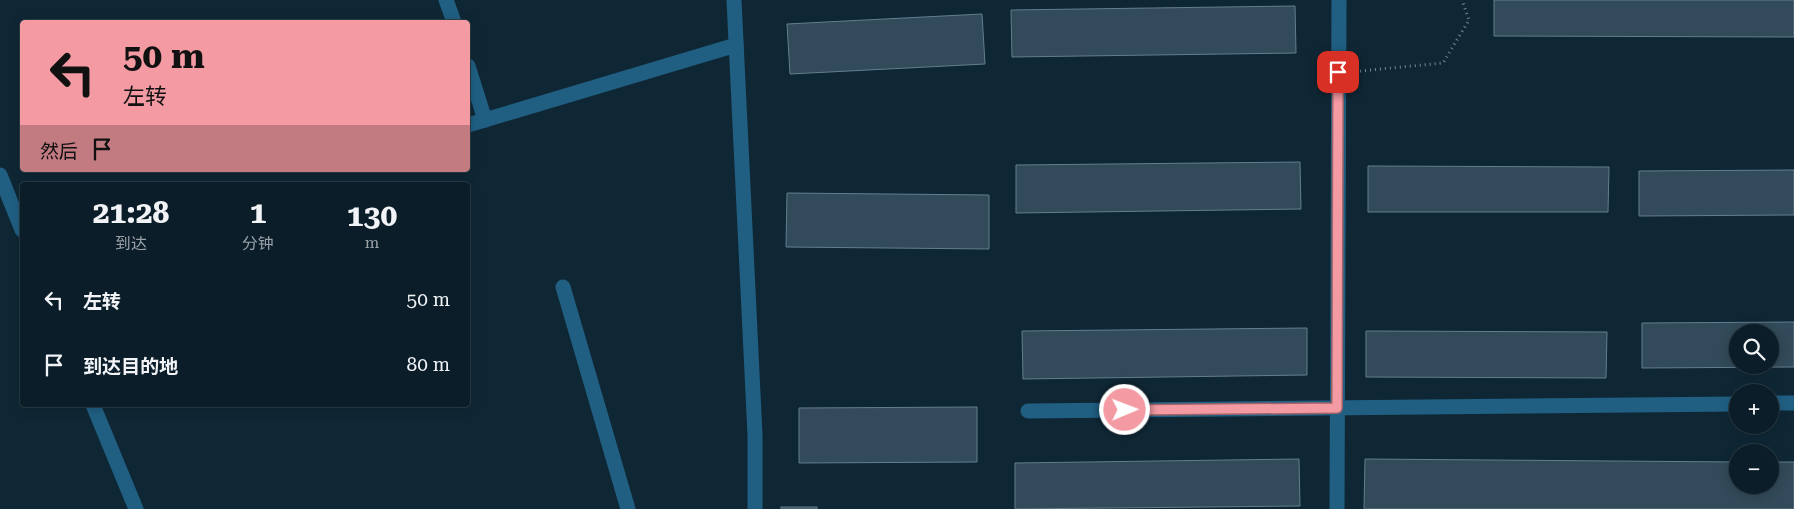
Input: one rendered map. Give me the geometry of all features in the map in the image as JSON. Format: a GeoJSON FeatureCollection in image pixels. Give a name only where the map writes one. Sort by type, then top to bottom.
{"type":"FeatureCollection","features":[{"type":"Feature","properties":{"kind":"street"},"geometry":{"type":"LineString","coordinates":[[446,0],[453,20]]}},
{"type":"Feature","properties":{"kind":"street"},"geometry":{"type":"LineString","coordinates":[[734,0],[756,435],[755,509]]}},
{"type":"Feature","properties":{"kind":"street"},"geometry":{"type":"LineString","coordinates":[[1337,509],[1339,0]]}},
{"type":"Feature","properties":{"kind":"street"},"geometry":{"type":"LineString","coordinates":[[470,125],[736,45]]}},
{"type":"Feature","properties":{"kind":"street"},"geometry":{"type":"LineString","coordinates":[[470,72],[485,120]]}},
{"type":"Feature","properties":{"kind":"street"},"geometry":{"type":"LineString","coordinates":[[0,175],[20,225]]}},
{"type":"Feature","properties":{"kind":"street"},"geometry":{"type":"LineString","coordinates":[[563,287],[628,509]]}},
{"type":"Feature","properties":{"kind":"street"},"geometry":{"type":"LineString","coordinates":[[1779,403],[1794,403]]}},
{"type":"Feature","properties":{"kind":"street"},"geometry":{"type":"LineString","coordinates":[[1028,412],[1729,404]]}},
{"type":"Feature","properties":{"kind":"street"},"geometry":{"type":"LineString","coordinates":[[95,407],[136,509]]}},
{"type":"Feature","properties":{"kind":"path"},"geometry":{"type":"LineString","coordinates":[[1338,72],[1443,63],[1469,20],[1462,0]]}},
{"type":"Feature","properties":{"kind":"building"},"geometry":{"type":"Polygon","coordinates":[[[1494,0],[1794,0],[1794,37],[1494,36],[1494,0]]]}},
{"type":"Feature","properties":{"kind":"building"},"geometry":{"type":"Polygon","coordinates":[[[1295,6],[1296,53],[1012,57],[1011,10],[1295,6]]]}},
{"type":"Feature","properties":{"kind":"building"},"geometry":{"type":"Polygon","coordinates":[[[982,14],[985,64],[790,74],[787,24],[982,14]]]}},
{"type":"Feature","properties":{"kind":"building"},"geometry":{"type":"Polygon","coordinates":[[[1300,162],[1301,209],[1016,213],[1016,165],[1300,162]]]}},
{"type":"Feature","properties":{"kind":"building"},"geometry":{"type":"Polygon","coordinates":[[[1368,166],[1609,167],[1608,212],[1368,212],[1368,166]]]}},
{"type":"Feature","properties":{"kind":"building"},"geometry":{"type":"Polygon","coordinates":[[[1794,170],[1794,215],[1639,216],[1639,171],[1794,170]]]}},
{"type":"Feature","properties":{"kind":"building"},"geometry":{"type":"Polygon","coordinates":[[[787,193],[989,195],[989,249],[786,247],[787,193]]]}},
{"type":"Feature","properties":{"kind":"building"},"geometry":{"type":"Polygon","coordinates":[[[1794,322],[1794,367],[1779,367],[1779,324],[1729,324],[1729,367],[1642,368],[1642,323],[1794,322]]]}},
{"type":"Feature","properties":{"kind":"building"},"geometry":{"type":"Polygon","coordinates":[[[1307,328],[1307,375],[1023,379],[1022,331],[1307,328]]]}},
{"type":"Feature","properties":{"kind":"building"},"geometry":{"type":"Polygon","coordinates":[[[1366,331],[1607,332],[1606,378],[1366,377],[1366,331]]]}},
{"type":"Feature","properties":{"kind":"building"},"geometry":{"type":"Polygon","coordinates":[[[977,407],[977,462],[799,463],[799,408],[977,407]]]}},
{"type":"Feature","properties":{"kind":"building"},"geometry":{"type":"Polygon","coordinates":[[[1299,459],[1300,506],[1015,509],[1015,463],[1299,459]]]}},
{"type":"Feature","properties":{"kind":"building"},"geometry":{"type":"Polygon","coordinates":[[[1365,459],[1729,462],[1729,494],[1779,494],[1779,462],[1794,462],[1794,509],[1364,509],[1365,459]]]}},
{"type":"Feature","properties":{"kind":"building"},"geometry":{"type":"Polygon","coordinates":[[[781,507],[817,507],[817,509],[781,509],[781,507]]]}},
{"type":"Feature","properties":{"kind":"route"},"geometry":{"type":"LineString","coordinates":[[1125,410],[1337,408],[1338,72]]}}]}
